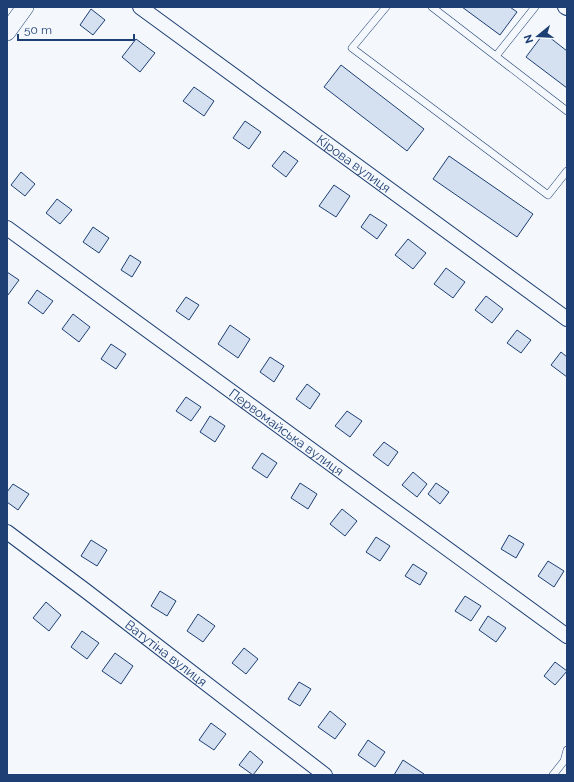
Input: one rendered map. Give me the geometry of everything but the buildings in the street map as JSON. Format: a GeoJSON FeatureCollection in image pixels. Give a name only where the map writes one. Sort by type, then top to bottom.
{"type":"FeatureCollection","features":[{"type":"Feature","properties":{"kind":"street"},"geometry":{"type":"LineString","coordinates":[[7,32],[25,7]]}},
{"type":"Feature","properties":{"kind":"street","name":"Кірова вулиця"},"geometry":{"type":"LineString","coordinates":[[140,7],[567,319]]}},
{"type":"Feature","properties":{"kind":"street","name":"Первомайська вулиця"},"geometry":{"type":"LineString","coordinates":[[7,228],[567,636]]}},
{"type":"Feature","properties":{"kind":"street","name":"Ватутіна вулиця"},"geometry":{"type":"LineString","coordinates":[[7,532],[325,775]]}},
{"type":"Feature","properties":{"kind":"lane"},"geometry":{"type":"LineString","coordinates":[[386,7],[352,48],[548,195],[567,171]]}},
{"type":"Feature","properties":{"kind":"lane"},"geometry":{"type":"LineString","coordinates":[[432,7],[567,111]]}},
{"type":"Feature","properties":{"kind":"lane"},"geometry":{"type":"LineString","coordinates":[[496,56],[535,7]]}},
{"type":"Feature","properties":{"kind":"lane"},"geometry":{"type":"LineString","coordinates":[[553,775],[564,761],[567,750]]}}]}
